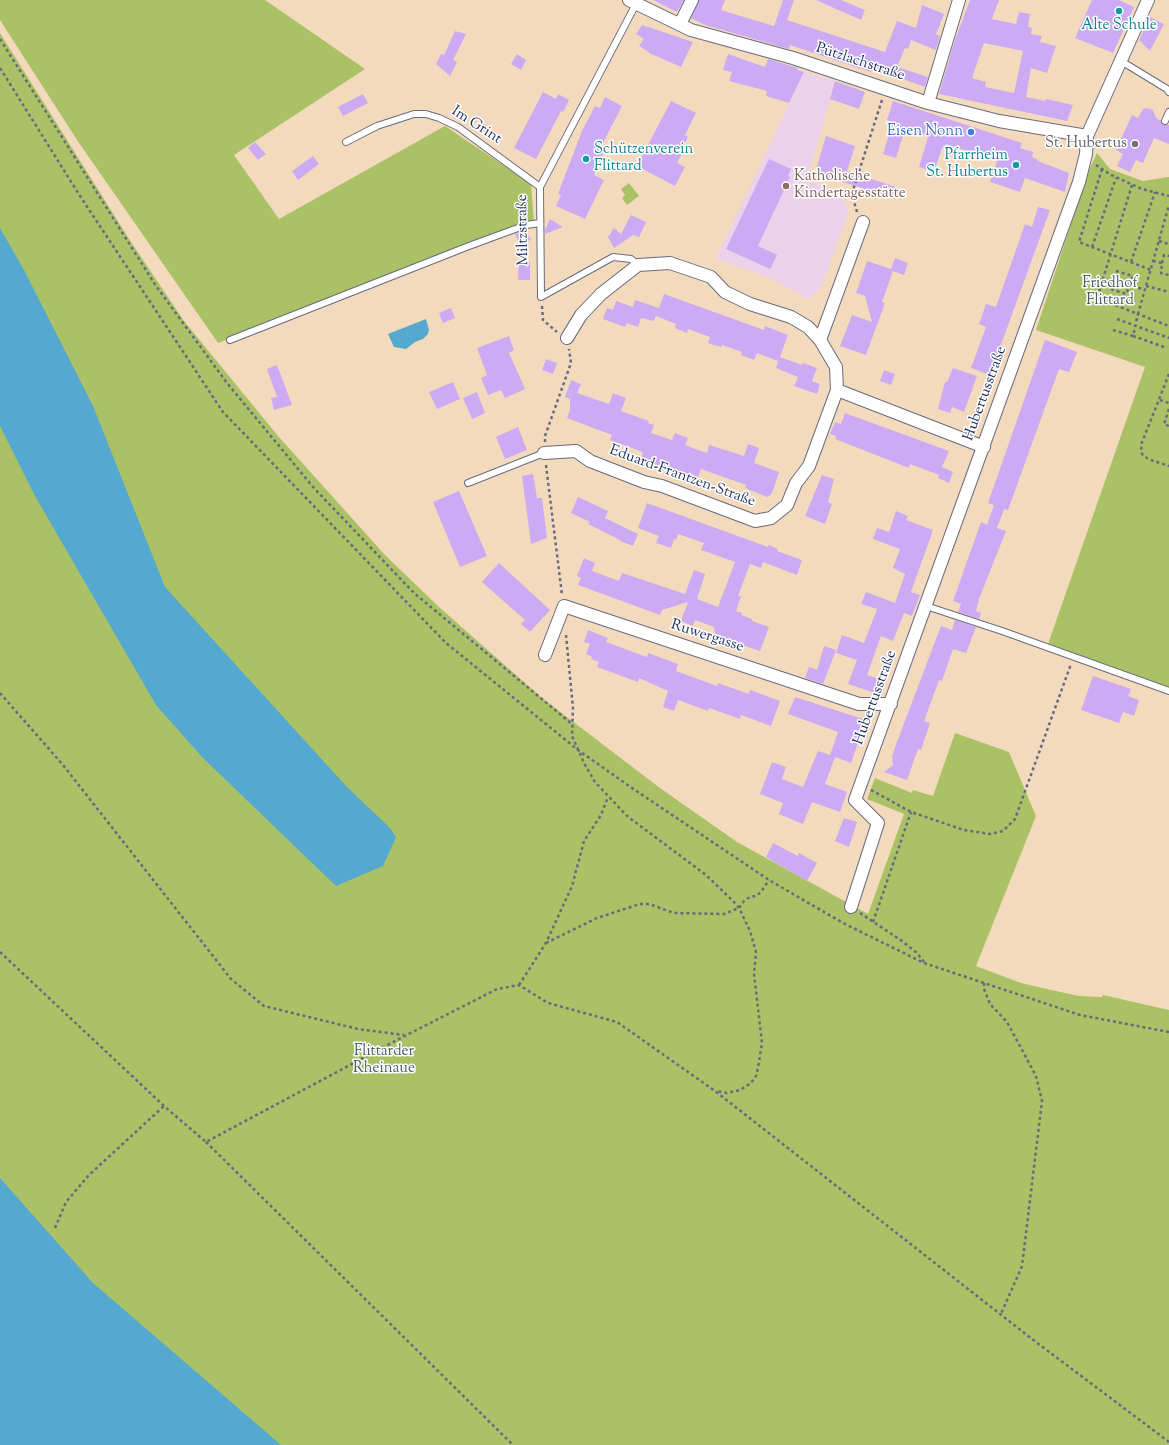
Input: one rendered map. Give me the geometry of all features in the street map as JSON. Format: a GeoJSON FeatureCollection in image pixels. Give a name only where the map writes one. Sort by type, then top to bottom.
{"type":"FeatureCollection","features":[{"type":"Feature","properties":{"kind":"street"},"geometry":{"type":"LineString","coordinates":[[680,24],[692,0]]}},
{"type":"Feature","properties":{"kind":"street"},"geometry":{"type":"LineString","coordinates":[[928,102],[959,0]]}},
{"type":"Feature","properties":{"kind":"street","name":"Hubertusstraße"},"geometry":{"type":"LineString","coordinates":[[851,907],[878,823],[855,800],[1079,182],[1086,154],[1087,136],[1148,0]]}},
{"type":"Feature","properties":{"kind":"street","name":"Pützlachstraße"},"geometry":{"type":"LineString","coordinates":[[633,2],[698,32],[793,58],[928,102],[999,121],[1087,136]]}},
{"type":"Feature","properties":{"kind":"street"},"geometry":{"type":"LineString","coordinates":[[820,340],[863,222]]}},
{"type":"Feature","properties":{"kind":"street"},"geometry":{"type":"LineString","coordinates":[[567,338],[581,315],[601,294],[638,265],[670,263],[711,277],[725,292],[750,304],[791,317],[808,327],[820,340],[836,367],[837,390],[984,447]]}},
{"type":"Feature","properties":{"kind":"street","name":"Eduard-Frantzen-Straße"},"geometry":{"type":"LineString","coordinates":[[544,453],[576,451],[590,461],[755,521],[771,518],[787,505],[796,483],[809,466],[837,390]]}},
{"type":"Feature","properties":{"kind":"street"},"geometry":{"type":"LineString","coordinates":[[544,655],[564,606]]}},
{"type":"Feature","properties":{"kind":"street","name":"Ruwergasse"},"geometry":{"type":"LineString","coordinates":[[564,606],[859,704],[891,704]]}},
{"type":"Feature","properties":{"kind":"lane","name":"Miltzstraße"},"geometry":{"type":"LineString","coordinates":[[541,297],[540,187],[633,2]]}},
{"type":"Feature","properties":{"kind":"lane"},"geometry":{"type":"LineString","coordinates":[[1121,61],[1167,89],[1169,92]]}},
{"type":"Feature","properties":{"kind":"lane"},"geometry":{"type":"LineString","coordinates":[[1165,120],[1169,112]]}},
{"type":"Feature","properties":{"kind":"lane","name":"Im Grint"},"geometry":{"type":"LineString","coordinates":[[346,142],[377,126],[414,114],[426,114],[458,127],[540,187]]}},
{"type":"Feature","properties":{"kind":"lane"},"geometry":{"type":"LineString","coordinates":[[230,340],[469,246],[526,225],[540,223]]}},
{"type":"Feature","properties":{"kind":"lane"},"geometry":{"type":"LineString","coordinates":[[541,297],[613,258],[631,259],[638,265]]}},
{"type":"Feature","properties":{"kind":"lane"},"geometry":{"type":"LineString","coordinates":[[468,483],[544,453]]}},
{"type":"Feature","properties":{"kind":"lane"},"geometry":{"type":"LineString","coordinates":[[926,606],[1166,690]]}},
{"type":"Feature","properties":{"kind":"path"},"geometry":{"type":"LineString","coordinates":[[0,39],[156,286],[227,383],[313,486],[414,593],[573,724]]}},
{"type":"Feature","properties":{"kind":"path"},"geometry":{"type":"LineString","coordinates":[[0,68],[80,196],[223,412],[446,643],[578,750],[769,880],[843,923],[924,963],[1080,1016],[1169,1032]]}},
{"type":"Feature","properties":{"kind":"path"},"geometry":{"type":"LineString","coordinates":[[863,222],[856,209],[853,198],[854,188],[886,88]]}},
{"type":"Feature","properties":{"kind":"path"},"geometry":{"type":"LineString","coordinates":[[1086,154],[1093,162],[1116,178],[1132,185],[1169,196]]}},
{"type":"Feature","properties":{"kind":"path"},"geometry":{"type":"LineString","coordinates":[[1102,169],[1079,242],[1151,270]]}},
{"type":"Feature","properties":{"kind":"path"},"geometry":{"type":"LineString","coordinates":[[1092,247],[1116,178]]}},
{"type":"Feature","properties":{"kind":"path"},"geometry":{"type":"LineString","coordinates":[[1132,185],[1097,298],[1169,326]]}},
{"type":"Feature","properties":{"kind":"path"},"geometry":{"type":"LineString","coordinates":[[1131,262],[1155,192]]}},
{"type":"Feature","properties":{"kind":"path"},"geometry":{"type":"LineString","coordinates":[[1133,336],[1169,205]]}},
{"type":"Feature","properties":{"kind":"path"},"geometry":{"type":"LineString","coordinates":[[1159,241],[1169,244]]}},
{"type":"Feature","properties":{"kind":"path"},"geometry":{"type":"LineString","coordinates":[[1169,256],[1164,255],[1160,273],[1169,275]]}},
{"type":"Feature","properties":{"kind":"path"},"geometry":{"type":"LineString","coordinates":[[1153,261],[1162,263]]}},
{"type":"Feature","properties":{"kind":"path"},"geometry":{"type":"LineString","coordinates":[[1111,289],[1126,294],[1133,276],[1116,271]]}},
{"type":"Feature","properties":{"kind":"path"},"geometry":{"type":"LineString","coordinates":[[1130,284],[1145,290]]}},
{"type":"Feature","properties":{"kind":"path"},"geometry":{"type":"LineString","coordinates":[[1146,286],[1169,292]]}},
{"type":"Feature","properties":{"kind":"path"},"geometry":{"type":"LineString","coordinates":[[541,297],[543,320],[553,330],[567,338],[571,363],[545,436],[544,453],[564,606]]}},
{"type":"Feature","properties":{"kind":"path"},"geometry":{"type":"LineString","coordinates":[[1117,319],[1169,338]]}},
{"type":"Feature","properties":{"kind":"path"},"geometry":{"type":"LineString","coordinates":[[1113,330],[1167,348]]}},
{"type":"Feature","properties":{"kind":"path"},"geometry":{"type":"LineString","coordinates":[[1169,374],[1141,445],[1142,454],[1148,459],[1169,466]]}},
{"type":"Feature","properties":{"kind":"path"},"geometry":{"type":"LineString","coordinates":[[1160,400],[1169,403]]}},
{"type":"Feature","properties":{"kind":"path"},"geometry":{"type":"LineString","coordinates":[[1169,409],[1164,424],[1169,426]]}},
{"type":"Feature","properties":{"kind":"path"},"geometry":{"type":"LineString","coordinates":[[566,630],[573,724],[572,736],[595,782],[627,816],[706,875],[739,908],[750,931],[756,952],[754,974],[762,1043],[756,1076],[751,1083],[740,1090],[727,1093],[715,1091]]}},
{"type":"Feature","properties":{"kind":"path"},"geometry":{"type":"LineString","coordinates":[[863,780],[872,791],[911,812],[964,830],[990,834],[1003,831],[1015,819],[1075,658]]}},
{"type":"Feature","properties":{"kind":"path"},"geometry":{"type":"LineString","coordinates":[[0,693],[63,765],[231,979],[264,1006],[358,1029],[405,1036]]}},
{"type":"Feature","properties":{"kind":"path"},"geometry":{"type":"LineString","coordinates":[[519,986],[546,942],[572,886],[584,841],[601,815],[608,797]]}},
{"type":"Feature","properties":{"kind":"path"},"geometry":{"type":"LineString","coordinates":[[873,922],[911,812]]}},
{"type":"Feature","properties":{"kind":"path"},"geometry":{"type":"LineString","coordinates":[[546,942],[596,918],[640,904],[649,904],[674,913],[724,914],[739,908],[744,901],[761,892],[769,880]]}},
{"type":"Feature","properties":{"kind":"path"},"geometry":{"type":"LineString","coordinates":[[851,907],[907,945],[917,953],[924,963]]}},
{"type":"Feature","properties":{"kind":"path"},"geometry":{"type":"LineString","coordinates":[[0,952],[164,1106],[206,1142],[513,1445]]}},
{"type":"Feature","properties":{"kind":"path"},"geometry":{"type":"LineString","coordinates":[[984,983],[984,989],[990,1004],[1007,1022],[1036,1076],[1042,1101],[1022,1266],[1001,1314]]}},
{"type":"Feature","properties":{"kind":"path"},"geometry":{"type":"LineString","coordinates":[[206,1142],[405,1036],[497,989],[519,986],[548,1003],[617,1022],[715,1091],[1001,1314],[1169,1442]]}},
{"type":"Feature","properties":{"kind":"path"},"geometry":{"type":"LineString","coordinates":[[55,1228],[66,1202],[89,1175],[164,1106]]}},
{"type":"Feature","properties":{"kind":"shaded area","name":"Katholische Kindertagesstätte"},"geometry":{"type":"Polygon","coordinates":[[[804,72],[835,81],[807,181],[839,191],[849,212],[823,283],[816,293],[807,299],[772,279],[716,258],[804,72]]]}},
{"type":"Feature","properties":{"kind":"green space"},"geometry":{"type":"Polygon","coordinates":[[[0,0],[265,0],[365,69],[234,155],[279,219],[445,126],[531,184],[534,223],[218,343],[77,140],[0,20],[0,0]]]}},
{"type":"Feature","properties":{"kind":"green space","name":"Flittarder Rheinaue"},"geometry":{"type":"Polygon","coordinates":[[[0,33],[131,242],[184,321],[278,436],[385,555],[439,607],[542,698],[660,788],[737,842],[868,914],[904,814],[867,799],[875,778],[912,793],[913,790],[933,796],[955,733],[1009,752],[1036,816],[976,966],[1021,983],[1047,989],[1079,996],[1102,997],[1103,995],[1169,1010],[1169,1445],[0,1445],[0,33]]]}},
{"type":"Feature","properties":{"kind":"green space","name":"Friedhof Flittard"},"geometry":{"type":"Polygon","coordinates":[[[1097,153],[1110,169],[1143,181],[1169,177],[1169,689],[1048,644],[1145,367],[1036,330],[1089,170],[1097,153]]]}},
{"type":"Feature","properties":{"kind":"green space"},"geometry":{"type":"Polygon","coordinates":[[[629,183],[639,196],[627,205],[622,198],[625,195],[621,189],[629,183]]]}},
{"type":"Feature","properties":{"kind":"water"},"geometry":{"type":"Polygon","coordinates":[[[0,228],[24,270],[93,406],[165,587],[347,787],[389,827],[396,837],[383,866],[336,886],[202,757],[156,705],[35,496],[0,426],[0,228]]]}},
{"type":"Feature","properties":{"kind":"water"},"geometry":{"type":"Polygon","coordinates":[[[426,319],[429,330],[428,334],[423,339],[415,342],[406,349],[394,347],[388,334],[426,319]]]}},
{"type":"Feature","properties":{"kind":"water"},"geometry":{"type":"Polygon","coordinates":[[[0,1178],[93,1283],[281,1445],[0,1445],[0,1178]]]}},
{"type":"Feature","properties":{"kind":"building"},"geometry":{"type":"Polygon","coordinates":[[[653,0],[684,0],[677,12],[653,0]]]}},
{"type":"Feature","properties":{"kind":"building"},"geometry":{"type":"Polygon","coordinates":[[[699,0],[725,0],[721,10],[774,26],[783,0],[794,0],[787,20],[885,52],[897,21],[916,28],[922,5],[944,14],[936,34],[940,36],[936,50],[911,40],[908,49],[905,48],[897,67],[928,77],[925,87],[873,68],[871,72],[790,45],[789,49],[705,25],[691,18],[699,0]]]}},
{"type":"Feature","properties":{"kind":"building"},"geometry":{"type":"Polygon","coordinates":[[[816,0],[841,0],[865,10],[861,20],[816,0]]]}},
{"type":"Feature","properties":{"kind":"building"},"geometry":{"type":"Polygon","coordinates":[[[970,0],[999,0],[992,19],[1016,24],[1019,12],[1030,14],[1028,27],[1032,28],[1031,34],[1042,36],[1040,42],[1056,46],[1047,73],[1031,68],[1026,97],[1045,101],[1046,99],[1073,105],[1067,121],[939,94],[955,40],[970,0]],[[984,43],[972,78],[986,82],[985,87],[1014,93],[1023,51],[984,43]]]}},
{"type":"Feature","properties":{"kind":"building"},"geometry":{"type":"Polygon","coordinates":[[[1092,0],[1119,0],[1134,7],[1113,53],[1075,38],[1092,0]]]}},
{"type":"Feature","properties":{"kind":"building"},"geometry":{"type":"Polygon","coordinates":[[[1150,17],[1164,24],[1150,51],[1139,40],[1150,17]]]}},
{"type":"Feature","properties":{"kind":"building"},"geometry":{"type":"Polygon","coordinates":[[[642,25],[693,42],[681,67],[649,53],[639,46],[644,39],[636,34],[642,25]]]}},
{"type":"Feature","properties":{"kind":"building"},"geometry":{"type":"Polygon","coordinates":[[[455,31],[466,34],[453,60],[457,62],[450,76],[436,64],[441,54],[444,55],[455,31]]]}},
{"type":"Feature","properties":{"kind":"building"},"geometry":{"type":"Polygon","coordinates":[[[517,54],[526,60],[521,70],[511,64],[517,54]]]}},
{"type":"Feature","properties":{"kind":"building"},"geometry":{"type":"Polygon","coordinates":[[[728,54],[765,67],[768,59],[798,68],[797,70],[804,72],[789,103],[766,96],[767,91],[729,81],[732,72],[723,70],[728,54]]]}},
{"type":"Feature","properties":{"kind":"building"},"geometry":{"type":"Polygon","coordinates":[[[835,81],[865,92],[859,109],[830,99],[835,81]]]}},
{"type":"Feature","properties":{"kind":"building"},"geometry":{"type":"Polygon","coordinates":[[[543,92],[556,99],[558,94],[569,100],[563,112],[561,111],[536,159],[514,148],[543,92]]]}},
{"type":"Feature","properties":{"kind":"building"},"geometry":{"type":"Polygon","coordinates":[[[363,94],[368,103],[343,116],[338,107],[363,94]]]}},
{"type":"Feature","properties":{"kind":"building"},"geometry":{"type":"Polygon","coordinates":[[[605,97],[622,106],[600,149],[604,151],[594,175],[604,180],[585,219],[556,206],[561,195],[558,194],[582,131],[595,106],[600,108],[605,97]]]}},
{"type":"Feature","properties":{"kind":"building"},"geometry":{"type":"Polygon","coordinates":[[[671,101],[696,113],[685,135],[688,137],[683,147],[685,148],[677,163],[685,167],[675,186],[637,166],[671,101]]]}},
{"type":"Feature","properties":{"kind":"building"},"geometry":{"type":"Polygon","coordinates":[[[893,101],[1022,143],[1020,148],[1033,152],[1032,157],[1038,161],[1069,173],[1065,192],[1025,178],[1020,192],[990,182],[998,158],[971,150],[970,152],[946,144],[944,148],[942,148],[934,172],[919,167],[928,137],[905,129],[896,158],[883,154],[893,122],[887,120],[893,101]]]}},
{"type":"Feature","properties":{"kind":"building","name":"St. Hubertus"},"geometry":{"type":"Polygon","coordinates":[[[1146,108],[1153,110],[1156,118],[1161,121],[1163,125],[1169,125],[1169,144],[1154,138],[1143,163],[1136,160],[1130,172],[1117,166],[1123,154],[1116,150],[1132,115],[1138,118],[1143,109],[1146,108]]]}},
{"type":"Feature","properties":{"kind":"building"},"geometry":{"type":"Polygon","coordinates":[[[826,136],[855,146],[847,171],[899,188],[896,199],[815,173],[826,136]]]}},
{"type":"Feature","properties":{"kind":"building"},"geometry":{"type":"Polygon","coordinates":[[[255,142],[266,154],[258,160],[248,148],[255,142]]]}},
{"type":"Feature","properties":{"kind":"building"},"geometry":{"type":"Polygon","coordinates":[[[313,156],[319,164],[298,180],[292,171],[313,156]]]}},
{"type":"Feature","properties":{"kind":"building"},"geometry":{"type":"Polygon","coordinates":[[[769,159],[791,169],[788,176],[790,177],[758,246],[777,255],[770,269],[726,249],[769,159]]]}},
{"type":"Feature","properties":{"kind":"building"},"geometry":{"type":"Polygon","coordinates":[[[1038,207],[1050,210],[990,375],[971,368],[986,327],[979,324],[986,304],[996,307],[1025,224],[1032,227],[1038,207]]]}},
{"type":"Feature","properties":{"kind":"building"},"geometry":{"type":"Polygon","coordinates":[[[631,215],[646,222],[639,237],[633,235],[614,248],[608,237],[614,228],[621,234],[631,215]]]}},
{"type":"Feature","properties":{"kind":"building"},"geometry":{"type":"Polygon","coordinates":[[[550,219],[563,227],[545,234],[545,230],[550,219]]]}},
{"type":"Feature","properties":{"kind":"building"},"geometry":{"type":"Polygon","coordinates":[[[526,230],[531,240],[520,245],[515,234],[526,230]]]}},
{"type":"Feature","properties":{"kind":"building"},"geometry":{"type":"Polygon","coordinates":[[[895,258],[908,263],[904,275],[893,271],[882,302],[885,303],[866,355],[840,346],[852,315],[872,322],[865,296],[856,293],[867,261],[891,269],[895,258]]]}},
{"type":"Feature","properties":{"kind":"building"},"geometry":{"type":"Polygon","coordinates":[[[519,262],[530,262],[530,280],[518,280],[519,262]]]}},
{"type":"Feature","properties":{"kind":"building"},"geometry":{"type":"Polygon","coordinates":[[[664,294],[764,330],[765,326],[788,335],[780,357],[802,365],[803,363],[817,368],[812,381],[820,384],[817,394],[794,386],[798,377],[776,368],[779,359],[778,361],[757,353],[754,360],[741,355],[742,352],[722,345],[721,347],[708,343],[710,337],[688,329],[687,333],[675,328],[676,324],[656,316],[654,321],[641,318],[638,327],[627,323],[625,327],[603,319],[607,308],[613,310],[616,301],[633,307],[635,300],[659,308],[664,294]]]}},
{"type":"Feature","properties":{"kind":"building"},"geometry":{"type":"Polygon","coordinates":[[[451,308],[455,318],[443,323],[439,313],[451,308]]]}},
{"type":"Feature","properties":{"kind":"building"},"geometry":{"type":"Polygon","coordinates":[[[509,336],[514,350],[509,353],[525,389],[505,398],[501,390],[488,395],[481,378],[487,375],[477,348],[509,336]]]}},
{"type":"Feature","properties":{"kind":"building"},"geometry":{"type":"Polygon","coordinates":[[[1045,340],[1077,352],[1069,372],[1059,369],[1008,510],[1004,509],[997,528],[1006,531],[979,599],[976,611],[981,613],[979,619],[958,612],[961,604],[953,601],[981,522],[987,525],[994,505],[988,503],[1045,340]]]}},
{"type":"Feature","properties":{"kind":"building"},"geometry":{"type":"Polygon","coordinates":[[[546,359],[557,363],[553,374],[542,370],[546,359]]]}},
{"type":"Feature","properties":{"kind":"building"},"geometry":{"type":"Polygon","coordinates":[[[277,365],[292,405],[274,410],[271,398],[277,397],[267,369],[277,365]]]}},
{"type":"Feature","properties":{"kind":"building"},"geometry":{"type":"Polygon","coordinates":[[[953,368],[977,376],[964,412],[952,407],[950,413],[938,409],[945,382],[947,382],[953,368]]]}},
{"type":"Feature","properties":{"kind":"building"},"geometry":{"type":"Polygon","coordinates":[[[884,370],[895,374],[891,385],[880,381],[884,370]]]}},
{"type":"Feature","properties":{"kind":"building"},"geometry":{"type":"Polygon","coordinates":[[[571,380],[581,384],[577,393],[609,404],[613,393],[626,398],[621,411],[649,421],[648,423],[654,425],[651,433],[672,440],[675,433],[688,438],[685,445],[695,449],[707,453],[709,445],[744,456],[748,444],[759,448],[754,463],[779,472],[772,493],[767,497],[745,488],[746,485],[701,469],[697,479],[641,459],[643,452],[610,440],[612,435],[567,418],[570,410],[570,399],[565,397],[571,380]]]}},
{"type":"Feature","properties":{"kind":"building"},"geometry":{"type":"Polygon","coordinates":[[[453,382],[460,399],[437,409],[429,392],[453,382]]]}},
{"type":"Feature","properties":{"kind":"building"},"geometry":{"type":"Polygon","coordinates":[[[477,392],[485,413],[472,419],[463,398],[477,392]]]}},
{"type":"Feature","properties":{"kind":"building"},"geometry":{"type":"Polygon","coordinates":[[[845,413],[949,451],[942,467],[953,472],[949,483],[938,478],[939,475],[910,464],[909,468],[835,439],[836,436],[830,434],[835,422],[841,424],[845,413]]]}},
{"type":"Feature","properties":{"kind":"building"},"geometry":{"type":"Polygon","coordinates":[[[518,427],[527,450],[505,459],[496,437],[518,427]]]}},
{"type":"Feature","properties":{"kind":"building"},"geometry":{"type":"Polygon","coordinates":[[[533,474],[537,498],[542,498],[547,538],[531,544],[522,476],[533,474]]]}},
{"type":"Feature","properties":{"kind":"building"},"geometry":{"type":"Polygon","coordinates":[[[822,475],[834,479],[828,502],[832,504],[825,524],[805,516],[822,475]]]}},
{"type":"Feature","properties":{"kind":"building"},"geometry":{"type":"Polygon","coordinates":[[[459,491],[487,556],[460,567],[433,502],[459,491]]]}},
{"type":"Feature","properties":{"kind":"building"},"geometry":{"type":"Polygon","coordinates":[[[578,497],[608,511],[605,518],[638,534],[633,546],[620,541],[588,524],[590,522],[571,513],[578,497]]]}},
{"type":"Feature","properties":{"kind":"building"},"geometry":{"type":"Polygon","coordinates":[[[647,503],[768,547],[769,545],[778,549],[777,551],[802,560],[797,575],[763,562],[761,568],[750,564],[738,596],[741,596],[736,611],[742,613],[741,615],[752,619],[752,621],[769,627],[760,651],[715,636],[714,627],[695,620],[693,626],[681,621],[688,602],[662,610],[660,615],[578,585],[581,578],[577,576],[584,558],[595,563],[592,571],[619,581],[622,573],[685,594],[694,570],[705,574],[697,599],[718,607],[735,562],[701,550],[704,543],[678,534],[676,540],[674,539],[671,548],[656,543],[659,536],[638,528],[647,503]]]}},
{"type":"Feature","properties":{"kind":"building"},"geometry":{"type":"Polygon","coordinates":[[[896,511],[908,516],[906,520],[933,530],[911,592],[920,595],[912,616],[904,613],[893,641],[881,636],[867,675],[879,679],[875,693],[848,684],[857,660],[836,653],[842,635],[864,643],[877,609],[861,604],[866,592],[895,603],[905,574],[893,568],[900,549],[873,539],[877,528],[889,532],[896,511]]]}},
{"type":"Feature","properties":{"kind":"building"},"geometry":{"type":"Polygon","coordinates":[[[499,563],[550,610],[530,632],[521,624],[525,620],[482,582],[499,563]]]}},
{"type":"Feature","properties":{"kind":"building"},"geometry":{"type":"Polygon","coordinates":[[[955,620],[976,627],[966,653],[953,649],[942,681],[939,680],[924,721],[930,723],[921,750],[918,749],[907,780],[884,772],[893,765],[892,757],[895,747],[941,626],[952,630],[955,620]]]}},
{"type":"Feature","properties":{"kind":"building"},"geometry":{"type":"Polygon","coordinates":[[[588,630],[608,638],[606,642],[647,657],[648,653],[678,664],[676,671],[717,686],[718,683],[749,694],[750,690],[780,701],[771,726],[741,715],[740,719],[709,708],[708,711],[678,700],[674,711],[663,707],[668,691],[639,678],[638,682],[597,667],[599,662],[591,659],[592,657],[586,654],[590,644],[584,642],[588,630]]]}},
{"type":"Feature","properties":{"kind":"building"},"geometry":{"type":"Polygon","coordinates":[[[824,646],[836,650],[823,684],[805,678],[809,667],[817,670],[824,646]]]}},
{"type":"Feature","properties":{"kind":"building"},"geometry":{"type":"Polygon","coordinates":[[[1093,676],[1131,689],[1128,696],[1139,700],[1134,716],[1123,712],[1119,723],[1081,710],[1093,676]]]}},
{"type":"Feature","properties":{"kind":"building"},"geometry":{"type":"Polygon","coordinates":[[[795,697],[866,720],[851,763],[835,757],[825,784],[847,792],[840,812],[812,802],[803,824],[779,814],[783,803],[760,794],[772,762],[786,767],[782,779],[803,787],[818,751],[830,755],[838,732],[788,714],[795,697]]]}},
{"type":"Feature","properties":{"kind":"building"},"geometry":{"type":"Polygon","coordinates":[[[844,818],[857,822],[849,847],[835,841],[844,818]]]}},
{"type":"Feature","properties":{"kind":"building"},"geometry":{"type":"Polygon","coordinates":[[[773,843],[798,856],[799,853],[817,863],[807,881],[766,857],[773,843]]]}},
{"type":"Feature","properties":{"kind":"place","name":"Alte Schule"},"geometry":{"type":"Point","coordinates":[1119,11]}},
{"type":"Feature","properties":{"kind":"place","name":"Eisen Nonn"},"geometry":{"type":"Point","coordinates":[971,132]}},
{"type":"Feature","properties":{"kind":"place","name":"St. Hubertus"},"geometry":{"type":"Point","coordinates":[1135,144]}},
{"type":"Feature","properties":{"kind":"place","name":"Schützenverein Flittard"},"geometry":{"type":"Point","coordinates":[586,159]}},
{"type":"Feature","properties":{"kind":"place","name":"Pfarrheim St. Hubertus"},"geometry":{"type":"Point","coordinates":[1016,165]}},
{"type":"Feature","properties":{"kind":"place","name":"Katholische Kindertagesstätte"},"geometry":{"type":"Point","coordinates":[786,186]}}]}
